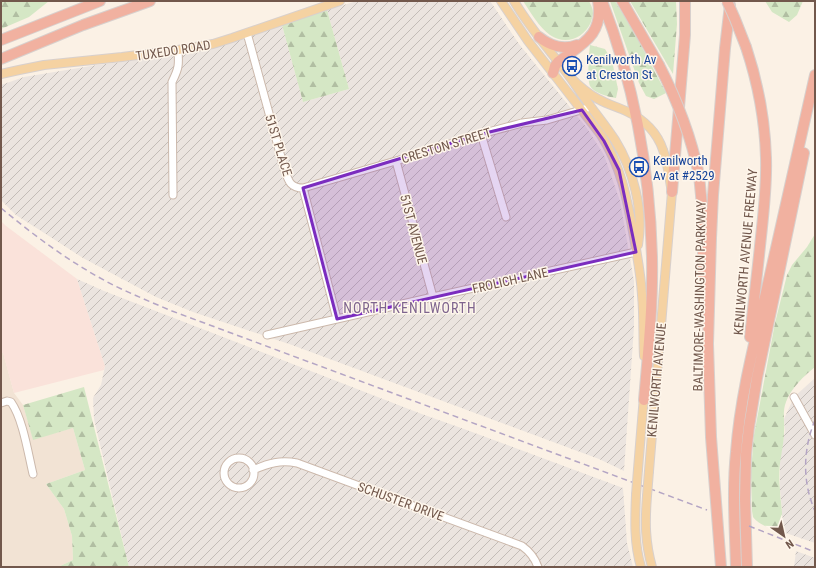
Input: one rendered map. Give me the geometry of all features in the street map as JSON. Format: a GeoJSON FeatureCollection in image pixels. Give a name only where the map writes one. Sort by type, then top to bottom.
{"type":"FeatureCollection","features":[{"type":"Feature","properties":{"kind":"highway"},"geometry":{"type":"LineString","coordinates":[[1,40],[100,1]]}},
{"type":"Feature","properties":{"kind":"highway"},"geometry":{"type":"LineString","coordinates":[[1,59],[77,28],[150,1]]}},
{"type":"Feature","properties":{"kind":"highway"},"geometry":{"type":"LineString","coordinates":[[553,73],[554,66],[595,31],[598,22],[598,1]]}},
{"type":"Feature","properties":{"kind":"highway"},"geometry":{"type":"LineString","coordinates":[[602,1],[618,43],[629,85],[647,182],[652,259],[650,324],[644,400]]}},
{"type":"Feature","properties":{"kind":"highway"},"geometry":{"type":"LineString","coordinates":[[622,1],[659,65],[682,115],[691,143],[699,175],[703,216],[703,292],[708,344]]}},
{"type":"Feature","properties":{"kind":"highway"},"geometry":{"type":"LineString","coordinates":[[672,192],[685,35],[686,1]]}},
{"type":"Feature","properties":{"kind":"highway","name":"KENILWORTH AVENUE FREEWAY"},"geometry":{"type":"LineString","coordinates":[[727,1],[746,48],[756,83],[765,136],[766,173],[764,210],[744,391]]}},
{"type":"Feature","properties":{"kind":"highway","name":"BALTIMORE-WASHINGTON PARKWAY"},"geometry":{"type":"LineString","coordinates":[[721,567],[711,437],[708,344],[713,196],[725,48],[731,1]]}},
{"type":"Feature","properties":{"kind":"highway"},"geometry":{"type":"LineString","coordinates":[[538,37],[551,44],[562,47],[573,46],[586,40]]}},
{"type":"Feature","properties":{"kind":"highway"},"geometry":{"type":"LineString","coordinates":[[736,567],[734,512],[735,464],[738,428],[744,391],[815,75]]}},
{"type":"Feature","properties":{"kind":"highway"},"geometry":{"type":"LineString","coordinates":[[747,567],[745,484],[747,441],[757,378],[807,137],[815,81]]}},
{"type":"Feature","properties":{"kind":"main road","name":"TUXEDO ROAD"},"geometry":{"type":"LineString","coordinates":[[1,74],[44,65],[122,57],[213,44],[340,1]]}},
{"type":"Feature","properties":{"kind":"main road","name":"KENILWORTH AVENUE"},"geometry":{"type":"LineString","coordinates":[[501,1],[524,36],[604,140],[619,170],[624,186],[641,282],[643,303],[644,400],[635,523],[636,540],[641,567]]}},
{"type":"Feature","properties":{"kind":"main road","name":"KENILWORTH AVENUE"},"geometry":{"type":"LineString","coordinates":[[514,1],[538,37],[569,76],[618,144],[631,175],[636,196],[639,217],[639,233],[636,252]]}},
{"type":"Feature","properties":{"kind":"main road","name":"KENILWORTH AVENUE"},"geometry":{"type":"LineString","coordinates":[[569,76],[579,86],[594,97],[626,111],[651,129],[661,145],[667,161],[672,192],[645,522],[646,540],[652,567]]}},
{"type":"Feature","properties":{"kind":"main road"},"geometry":{"type":"LineString","coordinates":[[591,107],[616,107]]}},
{"type":"Feature","properties":{"kind":"street","name":"51ST PLACE"},"geometry":{"type":"LineString","coordinates":[[247,33],[287,177],[293,187],[302,188],[337,319]]}},
{"type":"Feature","properties":{"kind":"street"},"geometry":{"type":"LineString","coordinates":[[173,195],[172,82],[178,71],[178,50]]}},
{"type":"Feature","properties":{"kind":"street","name":"CRESTON STREET"},"geometry":{"type":"LineString","coordinates":[[302,188],[396,161],[481,134],[522,123],[547,120],[591,107]]}},
{"type":"Feature","properties":{"kind":"street"},"geometry":{"type":"LineString","coordinates":[[481,134],[506,217]]}},
{"type":"Feature","properties":{"kind":"street","name":"51ST AVENUE"},"geometry":{"type":"LineString","coordinates":[[396,161],[433,297]]}},
{"type":"Feature","properties":{"kind":"street","name":"FROLICH LANE"},"geometry":{"type":"LineString","coordinates":[[267,335],[636,252]]}},
{"type":"Feature","properties":{"kind":"street"},"geometry":{"type":"LineString","coordinates":[[794,397],[815,435]]}},
{"type":"Feature","properties":{"kind":"street"},"geometry":{"type":"LineString","coordinates":[[1,403],[7,401],[11,402],[15,407],[33,474]]}},
{"type":"Feature","properties":{"kind":"street"},"geometry":{"type":"LineString","coordinates":[[237,458],[244,459],[249,462],[253,470],[251,482],[240,488],[232,487],[227,483],[224,475],[224,470],[227,464],[237,458]]}},
{"type":"Feature","properties":{"kind":"street","name":"SCHUSTER DRIVE"},"geometry":{"type":"LineString","coordinates":[[253,470],[264,465],[278,462],[286,461],[297,463],[522,546],[528,550],[538,567]]}},
{"type":"Feature","properties":{"kind":"highlighted area"},"geometry":{"type":"Polygon","coordinates":[[[582,110],[604,141],[619,170],[636,252],[337,319],[303,188],[481,134],[582,110]]]}},
{"type":"Feature","properties":{"kind":"shaded area"},"geometry":{"type":"Polygon","coordinates":[[[357,1],[490,1],[519,44],[586,127],[604,155],[620,201],[634,281],[634,327],[624,471],[599,459],[292,345],[193,312],[156,297],[83,258],[16,215],[1,200],[1,85],[24,77],[97,65],[194,53],[282,25],[303,102],[349,89],[327,10],[357,1]]]}},
{"type":"Feature","properties":{"kind":"shaded area"},"geometry":{"type":"Polygon","coordinates":[[[1,221],[77,279],[105,366],[104,370],[14,393],[3,353],[1,353],[1,221]]]}},
{"type":"Feature","properties":{"kind":"shaded area"},"geometry":{"type":"Polygon","coordinates":[[[77,279],[104,291],[419,413],[623,488],[627,543],[633,567],[129,567],[94,419],[93,398],[101,385],[105,366],[77,279]]]}},
{"type":"Feature","properties":{"kind":"shaded area"},"geometry":{"type":"Polygon","coordinates":[[[3,352],[14,393],[23,405],[33,439],[73,428],[85,470],[46,484],[64,509],[72,536],[73,560],[58,567],[1,567],[1,353],[3,352]]]}},
{"type":"Feature","properties":{"kind":"shaded area"},"geometry":{"type":"Polygon","coordinates":[[[815,378],[815,543],[774,529],[780,526],[781,523],[782,510],[780,490],[780,459],[785,431],[784,419],[794,397],[815,378]]]}},
{"type":"Feature","properties":{"kind":"shaded area"},"geometry":{"type":"Polygon","coordinates":[[[796,551],[815,558],[815,567],[794,567],[796,551]]]}},
{"type":"Feature","properties":{"kind":"green space"},"geometry":{"type":"Polygon","coordinates":[[[1,1],[49,1],[29,17],[1,29],[1,1]]]}},
{"type":"Feature","properties":{"kind":"green space"},"geometry":{"type":"Polygon","coordinates":[[[523,1],[589,1],[593,10],[593,16],[588,28],[579,36],[574,39],[562,40],[550,35],[542,28],[523,1]]]}},
{"type":"Feature","properties":{"kind":"green space"},"geometry":{"type":"Polygon","coordinates":[[[610,1],[615,1],[633,30],[666,93],[654,99],[646,96],[639,83],[610,1]]]}},
{"type":"Feature","properties":{"kind":"green space"},"geometry":{"type":"Polygon","coordinates":[[[630,1],[676,1],[677,24],[673,74],[630,1]]]}},
{"type":"Feature","properties":{"kind":"green space"},"geometry":{"type":"Polygon","coordinates":[[[765,1],[803,1],[797,15],[789,22],[772,12],[765,1]]]}},
{"type":"Feature","properties":{"kind":"green space"},"geometry":{"type":"Polygon","coordinates":[[[327,10],[349,89],[303,102],[282,25],[327,10]]]}},
{"type":"Feature","properties":{"kind":"green space"},"geometry":{"type":"Polygon","coordinates":[[[590,45],[605,49],[612,61],[618,89],[616,98],[598,93],[590,86],[588,72],[590,45]]]}},
{"type":"Feature","properties":{"kind":"green space"},"geometry":{"type":"Polygon","coordinates":[[[815,234],[815,367],[794,387],[785,406],[784,439],[779,474],[782,521],[779,527],[771,528],[758,522],[753,517],[751,471],[754,435],[775,323],[787,275],[792,265],[807,247],[815,234]]]}},
{"type":"Feature","properties":{"kind":"green space"},"geometry":{"type":"Polygon","coordinates":[[[84,387],[129,567],[58,567],[73,560],[72,536],[64,509],[46,484],[85,470],[73,428],[33,440],[23,405],[84,387]]]}},
{"type":"Feature","properties":{"kind":"railway"},"geometry":{"type":"LineString","coordinates":[[1,208],[28,230],[70,260],[115,286],[172,311],[707,510]]}},
{"type":"Feature","properties":{"kind":"railway"},"geometry":{"type":"LineString","coordinates":[[815,420],[806,454],[806,477],[815,511]]}},
{"type":"Feature","properties":{"kind":"railway"},"geometry":{"type":"LineString","coordinates":[[749,526],[815,552]]}},
{"type":"Feature","properties":{"kind":"place","name":"Kenilworth Av at Creston St"},"geometry":{"type":"Point","coordinates":[572,66]}},
{"type":"Feature","properties":{"kind":"place","name":"Kenilworth Av at #2529"},"geometry":{"type":"Point","coordinates":[639,167]}},
{"type":"Feature","properties":{"kind":"district","name":"NORTH KENILWORTH"},"geometry":{"type":"Point","coordinates":[410,308]}}]}
